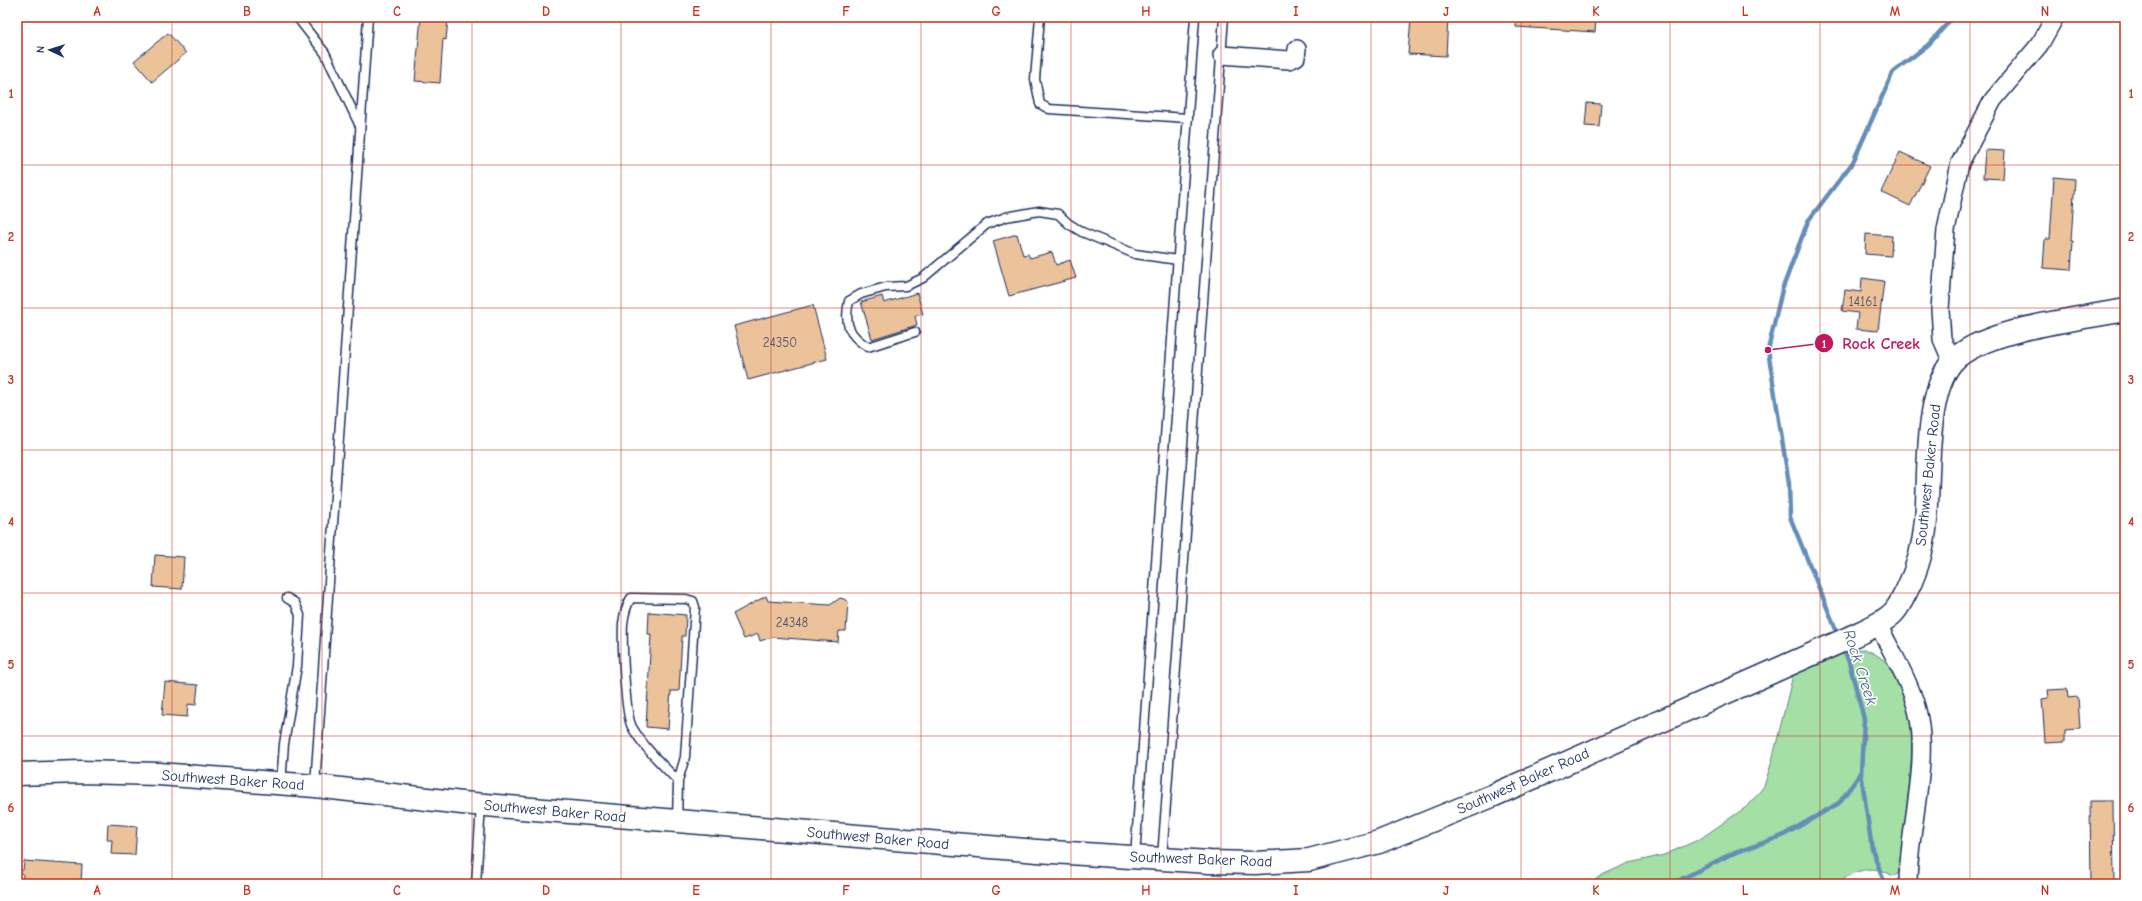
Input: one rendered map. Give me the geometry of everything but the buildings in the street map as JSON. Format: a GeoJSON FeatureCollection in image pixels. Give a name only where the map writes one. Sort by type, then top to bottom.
{"type":"FeatureCollection","features":[{"type":"Feature","properties":{"kind":"main road","name":"Southwest Baker Road"},"geometry":{"type":"LineString","coordinates":[[17,774],[80,772],[159,774],[315,786],[481,805],[1037,851],[1255,863],[1309,860],[1379,842],[1492,796],[1878,624],[1893,613],[1898,606],[1915,571],[1920,555],[1926,520],[1933,410],[1940,383],[1952,362],[1974,346],[2002,335],[2125,310]]}},
{"type":"Feature","properties":{"kind":"street"},"geometry":{"type":"LineString","coordinates":[[1952,362],[1942,339],[1940,309],[1946,230],[1960,163],[1993,100],[2040,44],[2055,17]]}},
{"type":"Feature","properties":{"kind":"street"},"geometry":{"type":"LineString","coordinates":[[1222,55],[1290,60],[1296,57],[1297,49]]}},
{"type":"Feature","properties":{"kind":"street"},"geometry":{"type":"LineString","coordinates":[[1878,624],[1911,693],[1919,720],[1919,776],[1908,884]]}},
{"type":"Feature","properties":{"kind":"lane"},"geometry":{"type":"LineString","coordinates":[[296,17],[325,53],[361,126]]}},
{"type":"Feature","properties":{"kind":"lane"},"geometry":{"type":"LineString","coordinates":[[315,786],[368,17]]}},
{"type":"Feature","properties":{"kind":"lane"},"geometry":{"type":"LineString","coordinates":[[1040,17],[1035,79],[1040,104],[1049,109],[1188,118]]}},
{"type":"Feature","properties":{"kind":"lane"},"geometry":{"type":"LineString","coordinates":[[1135,857],[1195,17]]}},
{"type":"Feature","properties":{"kind":"lane"},"geometry":{"type":"LineString","coordinates":[[1162,859],[1224,17]]}},
{"type":"Feature","properties":{"kind":"lane"},"geometry":{"type":"LineString","coordinates":[[915,332],[868,347],[856,340],[849,330],[846,314],[849,301],[861,294],[886,287],[906,286],[923,278],[987,224],[1006,217],[1039,211],[1058,214],[1082,232],[1135,254],[1178,260]]}},
{"type":"Feature","properties":{"kind":"lane"},"geometry":{"type":"LineString","coordinates":[[281,784],[285,736],[297,666],[300,615],[295,603],[287,598]]}},
{"type":"Feature","properties":{"kind":"lane"},"geometry":{"type":"LineString","coordinates":[[677,821],[678,781],[685,757],[695,607],[693,601],[686,599],[631,598],[627,606],[623,624],[627,704],[631,726],[642,742],[678,781]]}},
{"type":"Feature","properties":{"kind":"lane"},"geometry":{"type":"LineString","coordinates":[[476,884],[481,805]]}},
{"type":"Feature","properties":{"kind":"green space"},"geometry":{"type":"Polygon","coordinates":[[[1864,649],[1883,660],[1897,676],[1905,695],[1910,718],[1911,765],[1898,874],[1893,876],[1877,870],[1863,870],[1834,884],[1590,884],[1600,876],[1629,863],[1664,855],[1700,839],[1749,805],[1764,786],[1772,761],[1793,675],[1851,650],[1864,649]]]}},
{"type":"Feature","properties":{"kind":"waterway","name":"Rock Creek"},"geometry":{"type":"LineString","coordinates":[[1839,637],[1790,517],[1789,484],[1768,350],[1782,290],[1808,221],[1853,162],[1893,72],[1928,45],[1953,17]]}},
{"type":"Feature","properties":{"kind":"waterway","name":"Rock Creek"},"geometry":{"type":"LineString","coordinates":[[1843,648],[1849,662],[1864,719],[1861,773],[1872,849],[1885,884]]}},
{"type":"Feature","properties":{"kind":"waterway"},"geometry":{"type":"LineString","coordinates":[[1672,884],[1729,855],[1782,836],[1839,803],[1861,773]]}},
{"type":"Feature","properties":{"kind":"place","name":"Rock Creek"},"geometry":{"type":"Point","coordinates":[1768,350]}}]}
